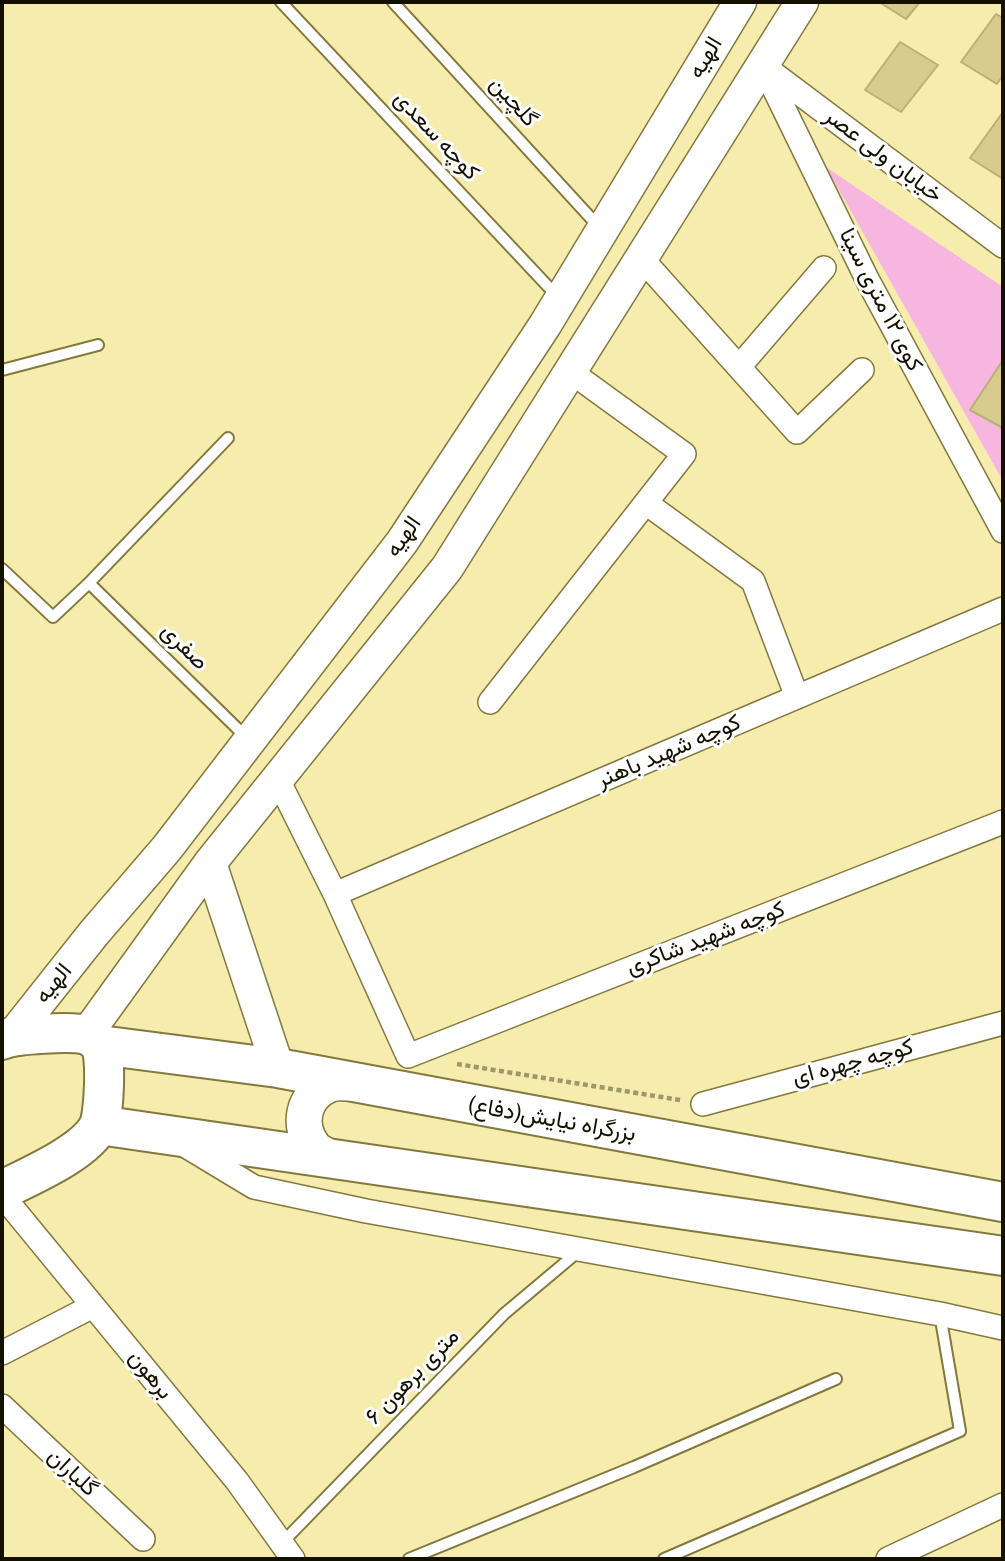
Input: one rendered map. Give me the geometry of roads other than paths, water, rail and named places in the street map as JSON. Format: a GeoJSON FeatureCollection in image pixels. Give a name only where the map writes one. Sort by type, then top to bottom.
{"type":"FeatureCollection","features":[{"type":"Feature","properties":{"kind":"highway","name":"بزرگراه نیایش(دفاع)"},"geometry":{"type":"LineString","coordinates":[[8,1037],[93,1040],[278,1068],[1003,1202]]}},
{"type":"Feature","properties":{"kind":"highway"},"geometry":{"type":"LineString","coordinates":[[2,1192],[82,1146],[99,1125],[103,1074],[93,1040]]}},
{"type":"Feature","properties":{"kind":"highway"},"geometry":{"type":"LineString","coordinates":[[99,1125],[1003,1256]]}},
{"type":"Feature","properties":{"kind":"main road","name":"الهیه"},"geometry":{"type":"LineString","coordinates":[[8,1037],[167,848],[402,542],[560,299],[740,2]]}},
{"type":"Feature","properties":{"kind":"main road"},"geometry":{"type":"LineString","coordinates":[[93,1040],[210,863],[447,568],[802,2]]}},
{"type":"Feature","properties":{"kind":"main road"},"geometry":{"type":"LineString","coordinates":[[210,863],[278,1068]]}},
{"type":"Feature","properties":{"kind":"main road"},"geometry":{"type":"LineString","coordinates":[[332,1159],[314,1149],[304,1132],[304,1112],[313,1094],[330,1084],[350,1083]]}},
{"type":"Feature","properties":{"kind":"street","name":"خیابان ولی عصر"},"geometry":{"type":"LineString","coordinates":[[763,66],[1003,246]]}},
{"type":"Feature","properties":{"kind":"street","name":"کوی ۱۲ متری سینا"},"geometry":{"type":"LineString","coordinates":[[763,66],[867,279],[1003,531]]}},
{"type":"Feature","properties":{"kind":"street"},"geometry":{"type":"LineString","coordinates":[[642,259],[797,432],[862,370]]}},
{"type":"Feature","properties":{"kind":"street"},"geometry":{"type":"LineString","coordinates":[[739,367],[824,268]]}},
{"type":"Feature","properties":{"kind":"street"},"geometry":{"type":"LineString","coordinates":[[490,702],[684,454],[571,372]]}},
{"type":"Feature","properties":{"kind":"street"},"geometry":{"type":"LineString","coordinates":[[646,503],[753,581],[797,697]]}},
{"type":"Feature","properties":{"kind":"street","name":"کوچه شهید باهنر"},"geometry":{"type":"LineString","coordinates":[[335,894],[1003,609]]}},
{"type":"Feature","properties":{"kind":"street"},"geometry":{"type":"LineString","coordinates":[[278,779],[335,894]]}},
{"type":"Feature","properties":{"kind":"street","name":"کوچه شهید شاکری"},"geometry":{"type":"LineString","coordinates":[[335,894],[408,1056],[1003,822]]}},
{"type":"Feature","properties":{"kind":"street","name":"کوچه چهره ای"},"geometry":{"type":"LineString","coordinates":[[703,1104],[1003,1023]]}},
{"type":"Feature","properties":{"kind":"street"},"geometry":{"type":"LineString","coordinates":[[169,1135],[254,1187],[366,1211],[582,1248],[1003,1328]]}},
{"type":"Feature","properties":{"kind":"street","name":"برهون"},"geometry":{"type":"LineString","coordinates":[[2,1192],[237,1481],[287,1551]]}},
{"type":"Feature","properties":{"kind":"street"},"geometry":{"type":"LineString","coordinates":[[2,1353],[93,1306]]}},
{"type":"Feature","properties":{"kind":"street","name":"گلباران"},"geometry":{"type":"LineString","coordinates":[[2,1406],[143,1539]]}},
{"type":"Feature","properties":{"kind":"street"},"geometry":{"type":"LineString","coordinates":[[888,1559],[1003,1505]]}},
{"type":"Feature","properties":{"kind":"lane","name":"کوچه سعدی"},"geometry":{"type":"LineString","coordinates":[[281,2],[560,299]]}},
{"type":"Feature","properties":{"kind":"lane","name":"گلچین"},"geometry":{"type":"LineString","coordinates":[[393,2],[602,231]]}},
{"type":"Feature","properties":{"kind":"lane"},"geometry":{"type":"LineString","coordinates":[[2,370],[98,345]]}},
{"type":"Feature","properties":{"kind":"lane"},"geometry":{"type":"LineString","coordinates":[[2,569],[53,617],[228,438]]}},
{"type":"Feature","properties":{"kind":"lane","name":"صفری"},"geometry":{"type":"LineString","coordinates":[[89,583],[249,740]]}},
{"type":"Feature","properties":{"kind":"lane","name":"۶ متری برهون"},"geometry":{"type":"LineString","coordinates":[[287,1551],[504,1314],[582,1248]]}},
{"type":"Feature","properties":{"kind":"lane"},"geometry":{"type":"LineString","coordinates":[[664,1559],[960,1431],[940,1314]]}},
{"type":"Feature","properties":{"kind":"lane"},"geometry":{"type":"LineString","coordinates":[[409,1559],[634,1467],[836,1379]]}}]}
